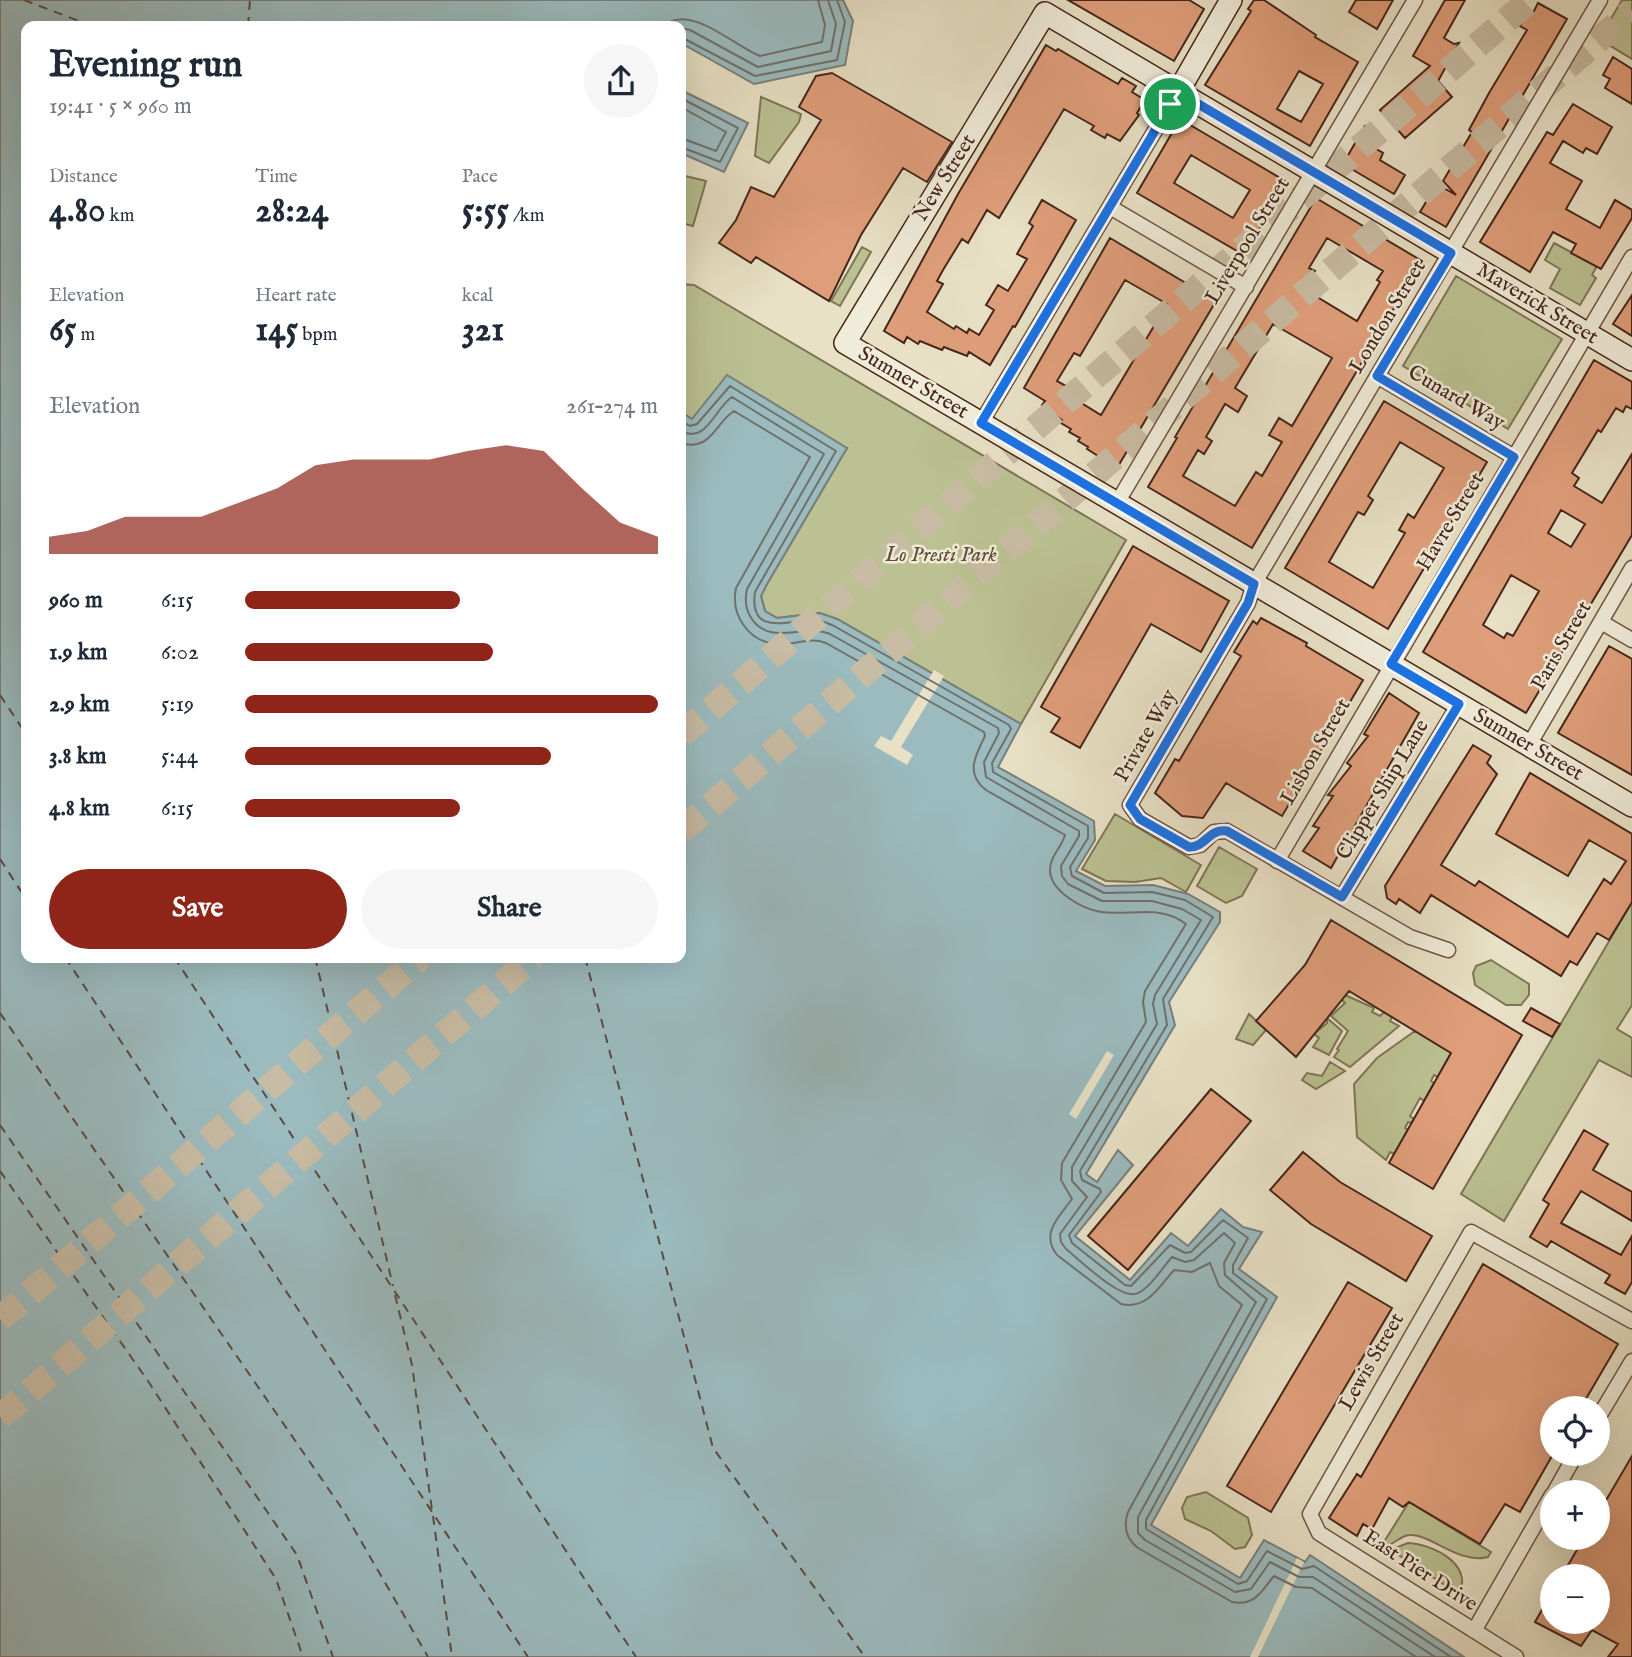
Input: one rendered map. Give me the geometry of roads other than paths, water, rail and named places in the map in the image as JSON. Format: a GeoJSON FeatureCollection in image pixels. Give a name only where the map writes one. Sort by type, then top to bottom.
{"type":"FeatureCollection","features":[{"type":"Feature","properties":{"kind":"street"},"geometry":{"type":"LineString","coordinates":[[981,423],[1231,0]]}},
{"type":"Feature","properties":{"kind":"street","name":"Liverpool Street"},"geometry":{"type":"LineString","coordinates":[[1117,503],[1415,0]]}},
{"type":"Feature","properties":{"kind":"street","name":"London Street"},"geometry":{"type":"LineString","coordinates":[[1254,584],[1600,0]]}},
{"type":"Feature","properties":{"kind":"street","name":"Maverick Street"},"geometry":{"type":"LineString","coordinates":[[1045,13],[1632,360]]}},
{"type":"Feature","properties":{"kind":"street","name":"New Street"},"geometry":{"type":"LineString","coordinates":[[845,343],[1045,13]]}},
{"type":"Feature","properties":{"kind":"street"},"geometry":{"type":"LineString","coordinates":[[1110,206],[1246,287]]}},
{"type":"Feature","properties":{"kind":"street","name":"Havre Street"},"geometry":{"type":"LineString","coordinates":[[1391,664],[1632,257]]}},
{"type":"Feature","properties":{"kind":"street","name":"Sumner Street"},"geometry":{"type":"LineString","coordinates":[[845,343],[1632,806]]}},
{"type":"Feature","properties":{"kind":"street","name":"Cunard Way"},"geometry":{"type":"LineString","coordinates":[[1377,376],[1514,457]]}},
{"type":"Feature","properties":{"kind":"street","name":"Paris Street"},"geometry":{"type":"LineString","coordinates":[[1529,745],[1632,568]]}},
{"type":"Feature","properties":{"kind":"street","name":"Private Way"},"geometry":{"type":"LineString","coordinates":[[1254,584],[1248,603],[1130,805],[1140,819],[1189,847],[1200,845],[1214,832],[1227,831],[1277,861]]}},
{"type":"Feature","properties":{"kind":"street"},"geometry":{"type":"LineString","coordinates":[[1601,622],[1632,640]]}},
{"type":"Feature","properties":{"kind":"street","name":"Lisbon Street"},"geometry":{"type":"LineString","coordinates":[[1277,861],[1391,664]]}},
{"type":"Feature","properties":{"kind":"street","name":"Clipper Ship Lane"},"geometry":{"type":"LineString","coordinates":[[1342,897],[1459,704]]}},
{"type":"Feature","properties":{"kind":"street"},"geometry":{"type":"LineString","coordinates":[[1277,861],[1421,942],[1448,950]]}},
{"type":"Feature","properties":{"kind":"street","name":"Lewis Street"},"geometry":{"type":"LineString","coordinates":[[1310,1514],[1471,1232],[1632,1321]]}},
{"type":"Feature","properties":{"kind":"street"},"geometry":{"type":"LineString","coordinates":[[1610,1398],[1632,1361]]}},
{"type":"Feature","properties":{"kind":"street","name":"East Pier Drive"},"geometry":{"type":"LineString","coordinates":[[1310,1514],[1319,1533],[1516,1657]]}},
{"type":"Feature","properties":{"kind":"street"},"geometry":{"type":"LineString","coordinates":[[1474,1631],[1540,1517]]}},
{"type":"Feature","properties":{"kind":"water"},"geometry":{"type":"Polygon","coordinates":[[[0,0],[843,0],[853,21],[845,65],[754,84],[686,46],[686,21],[21,21],[21,963],[686,963],[686,415],[692,419],[727,375],[847,448],[767,584],[761,596],[765,611],[777,618],[820,613],[837,619],[1021,724],[998,767],[1094,821],[1095,840],[1076,871],[1105,886],[1153,885],[1188,894],[1220,912],[1220,922],[1169,1002],[1175,1025],[1086,1174],[1097,1182],[1118,1150],[1133,1165],[1075,1236],[1130,1280],[1171,1233],[1188,1246],[1221,1209],[1243,1227],[1262,1232],[1239,1269],[1277,1297],[1151,1525],[1240,1578],[1264,1540],[1305,1562],[1310,1555],[1464,1657],[0,1657],[0,0]]]}},
{"type":"Feature","properties":{"kind":"water"},"geometry":{"type":"Polygon","coordinates":[[[686,92],[748,123],[724,172],[686,155],[686,92]]]}},
{"type":"Feature","properties":{"kind":"tunnel"},"geometry":{"type":"LineString","coordinates":[[686,731],[1530,0]]}},
{"type":"Feature","properties":{"kind":"tunnel"},"geometry":{"type":"LineString","coordinates":[[686,827],[1632,11]]}},
{"type":"Feature","properties":{"kind":"tunnel"},"geometry":{"type":"LineString","coordinates":[[0,1319],[414,963]]}},
{"type":"Feature","properties":{"kind":"tunnel"},"geometry":{"type":"LineString","coordinates":[[0,1417],[527,963]]}},
{"type":"Feature","properties":{"kind":"park label","name":"Lo Presti Park"},"geometry":{"type":"Point","coordinates":[941,555]}}]}
